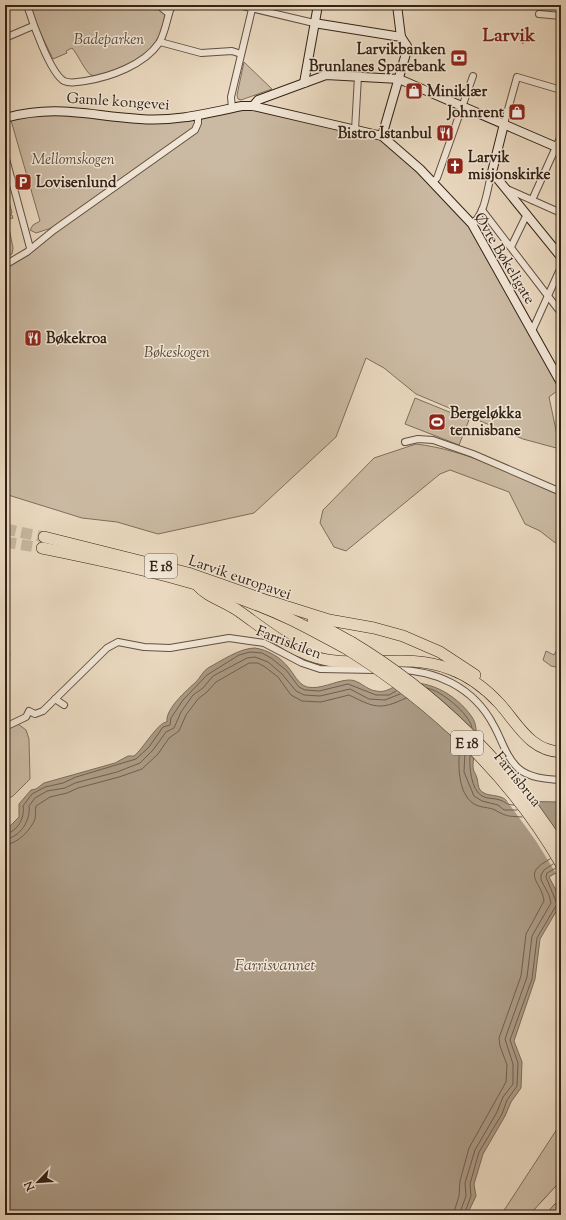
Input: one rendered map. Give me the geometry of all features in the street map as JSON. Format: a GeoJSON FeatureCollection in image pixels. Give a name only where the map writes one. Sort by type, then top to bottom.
{"type":"FeatureCollection","features":[{"type":"Feature","properties":{"kind":"highway","name":"Larvik europavei"},"geometry":{"type":"LineString","coordinates":[[44,537],[188,573],[272,602],[311,620],[349,646]]}},
{"type":"Feature","properties":{"kind":"highway","name":"Larvik europavei"},"geometry":{"type":"LineString","coordinates":[[42,548],[102,561],[197,585],[276,613],[349,646]]}},
{"type":"Feature","properties":{"kind":"highway","name":"E 18"},"geometry":{"type":"LineString","coordinates":[[197,585],[203,592],[229,605],[288,646],[312,656],[344,662],[418,660],[436,664],[458,672],[487,692],[531,741],[544,749],[561,752]]}},
{"type":"Feature","properties":{"kind":"highway","name":"E 18"},"geometry":{"type":"LineString","coordinates":[[272,602],[329,620],[387,631],[415,640],[440,652],[471,671],[492,688],[536,738],[548,744],[561,745]]}},
{"type":"Feature","properties":{"kind":"highway","name":"Farrisbrua"},"geometry":{"type":"LineString","coordinates":[[349,646],[382,661],[418,688],[465,729],[522,792],[561,848]]}},
{"type":"Feature","properties":{"kind":"highway","name":"Farrisbrua"},"geometry":{"type":"LineString","coordinates":[[349,646],[436,714],[481,757],[530,817],[561,864]]}},
{"type":"Feature","properties":{"kind":"highway"},"geometry":{"type":"LineString","coordinates":[[537,1215],[561,1189]]}},
{"type":"Feature","properties":{"kind":"street"},"geometry":{"type":"LineString","coordinates":[[27,5],[33,26],[58,75],[65,81],[72,83],[118,73],[135,63],[160,42],[168,13],[172,5]]}},
{"type":"Feature","properties":{"kind":"street"},"geometry":{"type":"LineString","coordinates":[[158,5],[168,13]]}},
{"type":"Feature","properties":{"kind":"street"},"geometry":{"type":"LineString","coordinates":[[238,5],[252,7],[314,23],[401,37]]}},
{"type":"Feature","properties":{"kind":"street"},"geometry":{"type":"LineString","coordinates":[[304,83],[318,5]]}},
{"type":"Feature","properties":{"kind":"street"},"geometry":{"type":"LineString","coordinates":[[382,136],[407,50],[407,46],[401,37],[397,5]]}},
{"type":"Feature","properties":{"kind":"street"},"geometry":{"type":"LineString","coordinates":[[232,108],[231,97],[252,7]]}},
{"type":"Feature","properties":{"kind":"street"},"geometry":{"type":"LineString","coordinates":[[539,14],[561,16]]}},
{"type":"Feature","properties":{"kind":"street"},"geometry":{"type":"LineString","coordinates":[[5,38],[33,26]]}},
{"type":"Feature","properties":{"kind":"street"},"geometry":{"type":"LineString","coordinates":[[160,42],[201,53],[232,51],[241,54]]}},
{"type":"Feature","properties":{"kind":"street"},"geometry":{"type":"LineString","coordinates":[[253,106],[258,100],[326,75],[399,78],[559,147]]}},
{"type":"Feature","properties":{"kind":"street"},"geometry":{"type":"LineString","coordinates":[[355,130],[358,76]]}},
{"type":"Feature","properties":{"kind":"street"},"geometry":{"type":"LineString","coordinates":[[433,182],[436,178],[473,76]]}},
{"type":"Feature","properties":{"kind":"street"},"geometry":{"type":"LineString","coordinates":[[472,224],[478,220],[482,210],[517,77],[561,90]]}},
{"type":"Feature","properties":{"kind":"street","name":"Gamle kongevei"},"geometry":{"type":"LineString","coordinates":[[5,118],[30,112],[57,110],[140,119],[170,120],[232,108],[253,106]]}},
{"type":"Feature","properties":{"kind":"street","name":"Øvre Bøkeligate"},"geometry":{"type":"LineString","coordinates":[[253,106],[382,136],[433,182],[472,224],[561,383]]}},
{"type":"Feature","properties":{"kind":"street"},"geometry":{"type":"LineString","coordinates":[[5,265],[14,261],[195,130],[198,122],[198,115]]}},
{"type":"Feature","properties":{"kind":"street"},"geometry":{"type":"LineString","coordinates":[[532,200],[559,147],[561,136]]}},
{"type":"Feature","properties":{"kind":"street"},"geometry":{"type":"LineString","coordinates":[[5,155],[30,248]]}},
{"type":"Feature","properties":{"kind":"street"},"geometry":{"type":"LineString","coordinates":[[492,172],[561,257]]}},
{"type":"Feature","properties":{"kind":"street"},"geometry":{"type":"LineString","coordinates":[[507,189],[561,213]]}},
{"type":"Feature","properties":{"kind":"street"},"geometry":{"type":"LineString","coordinates":[[482,210],[561,313]]}},
{"type":"Feature","properties":{"kind":"street"},"geometry":{"type":"LineString","coordinates":[[511,247],[527,214]]}},
{"type":"Feature","properties":{"kind":"street"},"geometry":{"type":"LineString","coordinates":[[532,331],[561,267]]}},
{"type":"Feature","properties":{"kind":"street"},"geometry":{"type":"LineString","coordinates":[[405,442],[418,439],[433,440],[473,454],[561,492]]}},
{"type":"Feature","properties":{"kind":"street","name":"Farriskilen"},"geometry":{"type":"LineString","coordinates":[[5,727],[26,717],[29,711],[35,714],[41,712],[107,648],[116,643],[170,648],[221,638],[253,640],[270,646],[302,663],[320,669],[413,670],[442,677],[464,691],[486,713],[507,754],[519,769],[534,776],[561,780]]}},
{"type":"Feature","properties":{"kind":"street"},"geometry":{"type":"LineString","coordinates":[[561,687],[561,698]]}},
{"type":"Feature","properties":{"kind":"street"},"geometry":{"type":"LineString","coordinates":[[55,699],[64,705]]}},
{"type":"Feature","properties":{"kind":"green space","name":"Badeparken"},"geometry":{"type":"Polygon","coordinates":[[[30,5],[158,5],[166,15],[164,27],[159,40],[155,47],[147,54],[129,66],[94,76],[87,71],[72,48],[66,51],[67,53],[53,59],[37,26],[30,5]]]}},
{"type":"Feature","properties":{"kind":"green space"},"geometry":{"type":"Polygon","coordinates":[[[524,30],[525,35],[523,44],[520,41],[519,32],[524,30]]]}},
{"type":"Feature","properties":{"kind":"green space"},"geometry":{"type":"Polygon","coordinates":[[[244,62],[272,89],[241,100],[238,99],[237,95],[244,62]]]}},
{"type":"Feature","properties":{"kind":"green space","name":"Bøkeskogen"},"geometry":{"type":"Polygon","coordinates":[[[242,106],[382,136],[472,224],[561,383],[561,388],[549,397],[560,449],[523,439],[416,394],[384,368],[366,358],[336,437],[254,513],[158,534],[117,522],[82,518],[5,494],[5,264],[61,225],[36,233],[30,230],[33,225],[40,221],[10,117],[30,112],[140,119],[242,106]]]}},
{"type":"Feature","properties":{"kind":"green space"},"geometry":{"type":"Polygon","coordinates":[[[6,190],[12,213],[10,215],[12,215],[13,218],[5,220],[6,190]]]}},
{"type":"Feature","properties":{"kind":"green space"},"geometry":{"type":"Polygon","coordinates":[[[8,223],[13,248],[12,254],[5,258],[5,224],[8,223]]]}},
{"type":"Feature","properties":{"kind":"green space","name":"Bergeløkka tennisbane"},"geometry":{"type":"Polygon","coordinates":[[[415,398],[469,420],[459,445],[405,424],[415,398]]]}},
{"type":"Feature","properties":{"kind":"green space"},"geometry":{"type":"Polygon","coordinates":[[[416,444],[454,452],[490,464],[561,495],[561,545],[554,542],[540,531],[525,524],[509,492],[450,470],[440,474],[346,551],[334,547],[320,523],[323,510],[374,458],[416,444]]]}},
{"type":"Feature","properties":{"kind":"green space"},"geometry":{"type":"Polygon","coordinates":[[[561,642],[561,668],[551,666],[543,660],[546,651],[554,655],[561,642]]]}},
{"type":"Feature","properties":{"kind":"green space"},"geometry":{"type":"Polygon","coordinates":[[[18,724],[26,730],[29,739],[30,779],[13,796],[5,800],[5,730],[18,724]]]}},
{"type":"Feature","properties":{"kind":"green space"},"geometry":{"type":"Polygon","coordinates":[[[561,1123],[561,1215],[501,1215],[561,1123]]]}},
{"type":"Feature","properties":{"kind":"water"},"geometry":{"type":"Polygon","coordinates":[[[5,640],[8,644],[10,653],[5,676],[5,640]]]}},
{"type":"Feature","properties":{"kind":"water","name":"Farrisvannet"},"geometry":{"type":"Polygon","coordinates":[[[255,648],[269,652],[285,663],[299,681],[307,687],[312,688],[352,680],[369,689],[379,691],[385,691],[399,685],[409,683],[420,683],[440,689],[458,701],[475,722],[476,735],[473,770],[480,790],[486,794],[501,797],[507,801],[560,802],[561,870],[549,877],[558,894],[560,907],[540,939],[535,979],[514,1041],[522,1062],[521,1088],[511,1102],[505,1116],[483,1154],[474,1184],[476,1196],[467,1215],[5,1215],[5,831],[19,817],[19,804],[31,790],[36,789],[44,783],[115,763],[128,756],[134,756],[159,726],[167,722],[169,711],[206,669],[237,652],[255,648]]]}},
{"type":"Feature","properties":{"kind":"pier"},"geometry":{"type":"Polygon","coordinates":[[[502,794],[508,799],[535,800],[561,838],[561,872],[557,875],[536,841],[502,794]]]}},
{"type":"Feature","properties":{"kind":"tunnel"},"geometry":{"type":"LineString","coordinates":[[5,529],[44,537]]}},
{"type":"Feature","properties":{"kind":"tunnel"},"geometry":{"type":"LineString","coordinates":[[5,542],[42,548]]}},
{"type":"Feature","properties":{"kind":"place","name":"Larvikbanken Brunlanes Sparebank"},"geometry":{"type":"Point","coordinates":[459,58]}},
{"type":"Feature","properties":{"kind":"place","name":"Miniklær"},"geometry":{"type":"Point","coordinates":[414,91]}},
{"type":"Feature","properties":{"kind":"place","name":"Johnrent"},"geometry":{"type":"Point","coordinates":[517,112]}},
{"type":"Feature","properties":{"kind":"place","name":"Bistro Istanbul"},"geometry":{"type":"Point","coordinates":[445,133]}},
{"type":"Feature","properties":{"kind":"place","name":"Larvik misjonskirke"},"geometry":{"type":"Point","coordinates":[455,166]}},
{"type":"Feature","properties":{"kind":"place","name":"Lovisenlund"},"geometry":{"type":"Point","coordinates":[23,182]}},
{"type":"Feature","properties":{"kind":"place","name":"Bøkekroa"},"geometry":{"type":"Point","coordinates":[33,338]}},
{"type":"Feature","properties":{"kind":"place","name":"Bergeløkka tennisbane"},"geometry":{"type":"Point","coordinates":[437,422]}},
{"type":"Feature","properties":{"kind":"district","name":"Larvik"},"geometry":{"type":"Point","coordinates":[509,34]}},
{"type":"Feature","properties":{"kind":"park label","name":"Mellomskogen"},"geometry":{"type":"Point","coordinates":[73,159]}}]}
